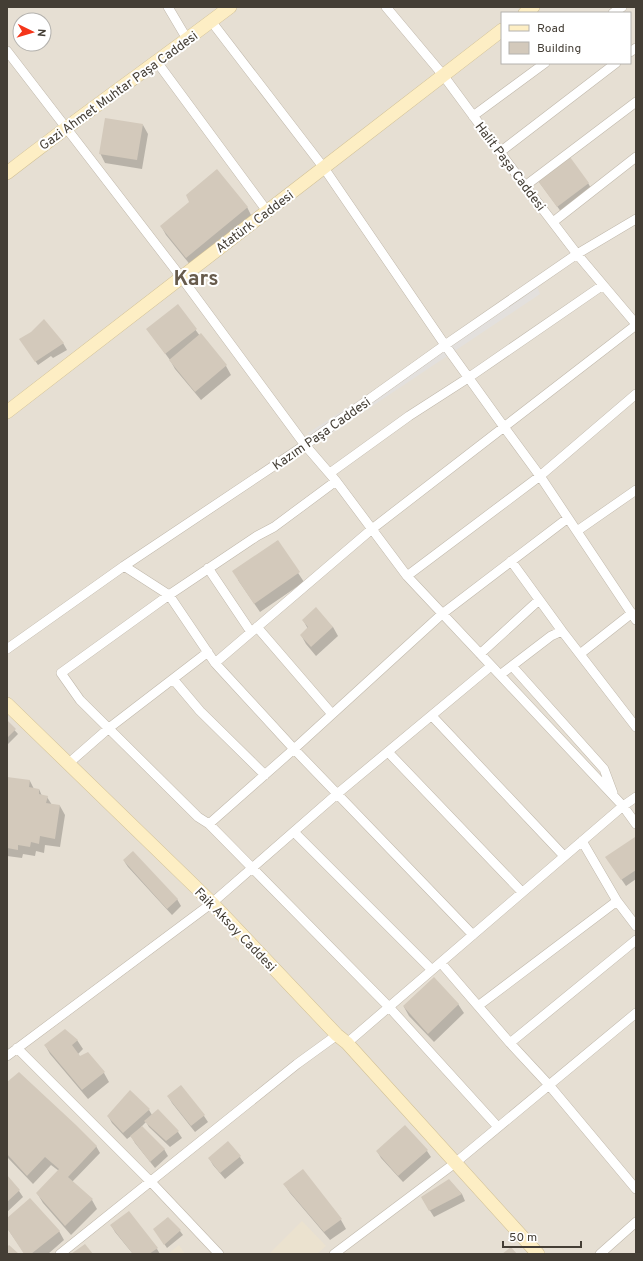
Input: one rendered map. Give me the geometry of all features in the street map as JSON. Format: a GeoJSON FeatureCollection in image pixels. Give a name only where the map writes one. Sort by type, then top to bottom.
{"type":"FeatureCollection","features":[{"type":"Feature","properties":{"kind":"street"},"geometry":{"type":"LineString","coordinates":[[168,7],[187,39]]}},
{"type":"Feature","properties":{"kind":"street","name":"Gazi Ahmet Muhtar Paşa Caddesi"},"geometry":{"type":"LineString","coordinates":[[7,174],[66,127],[157,62],[230,7]]}},
{"type":"Feature","properties":{"kind":"street","name":"Halit Paşa Caddesi"},"geometry":{"type":"LineString","coordinates":[[386,7],[443,75],[577,254],[636,324]]}},
{"type":"Feature","properties":{"kind":"street"},"geometry":{"type":"LineString","coordinates":[[211,21],[324,168],[468,378],[540,476],[634,617],[580,654]]}},
{"type":"Feature","properties":{"kind":"street","name":"Atatürk Caddesi"},"geometry":{"type":"LineString","coordinates":[[7,412],[501,31]]}},
{"type":"Feature","properties":{"kind":"street"},"geometry":{"type":"LineString","coordinates":[[7,51],[181,277],[305,445],[330,473],[407,576],[623,806],[636,824]]}},
{"type":"Feature","properties":{"kind":"street"},"geometry":{"type":"LineString","coordinates":[[157,62],[267,212]]}},
{"type":"Feature","properties":{"kind":"street"},"geometry":{"type":"LineString","coordinates":[[473,116],[544,64]]}},
{"type":"Feature","properties":{"kind":"street"},"geometry":{"type":"LineString","coordinates":[[500,152],[615,64]]}},
{"type":"Feature","properties":{"kind":"street"},"geometry":{"type":"LineString","coordinates":[[525,186],[636,102]]}},
{"type":"Feature","properties":{"kind":"street"},"geometry":{"type":"LineString","coordinates":[[553,222],[636,157]]}},
{"type":"Feature","properties":{"kind":"street","name":"Kazım Paşa Caddesi"},"geometry":{"type":"LineString","coordinates":[[7,649],[124,566],[305,445],[445,345],[577,254],[636,219]]}},
{"type":"Feature","properties":{"kind":"street"},"geometry":{"type":"LineString","coordinates":[[330,473],[409,416],[468,378],[603,285]]}},
{"type":"Feature","properties":{"kind":"street"},"geometry":{"type":"LineString","coordinates":[[215,663],[372,529],[636,324]]}},
{"type":"Feature","properties":{"kind":"street"},"geometry":{"type":"LineString","coordinates":[[407,576],[540,476],[636,394]]}},
{"type":"Feature","properties":{"kind":"street"},"geometry":{"type":"LineString","coordinates":[[336,481],[274,527],[208,568],[61,673],[80,700],[198,817],[209,824],[389,1007],[498,1127]]}},
{"type":"Feature","properties":{"kind":"street"},"geometry":{"type":"LineString","coordinates":[[576,531],[636,490]]}},
{"type":"Feature","properties":{"kind":"street"},"geometry":{"type":"LineString","coordinates":[[209,824],[442,614],[568,518]]}},
{"type":"Feature","properties":{"kind":"street"},"geometry":{"type":"LineString","coordinates":[[511,561],[562,631],[636,727]]}},
{"type":"Feature","properties":{"kind":"street"},"geometry":{"type":"LineString","coordinates":[[124,566],[169,595],[215,663],[294,749],[472,935]]}},
{"type":"Feature","properties":{"kind":"street"},"geometry":{"type":"LineString","coordinates":[[208,568],[254,630],[332,714]]}},
{"type":"Feature","properties":{"kind":"street"},"geometry":{"type":"LineString","coordinates":[[480,654],[539,600]]}},
{"type":"Feature","properties":{"kind":"street"},"geometry":{"type":"LineString","coordinates":[[500,675],[551,636],[562,631]]}},
{"type":"Feature","properties":{"kind":"street"},"geometry":{"type":"LineString","coordinates":[[69,764],[109,728],[208,652]]}},
{"type":"Feature","properties":{"kind":"street"},"geometry":{"type":"LineString","coordinates":[[7,1056],[212,903],[337,794],[491,666]]}},
{"type":"Feature","properties":{"kind":"street"},"geometry":{"type":"LineString","coordinates":[[512,666],[604,769],[615,798]]}},
{"type":"Feature","properties":{"kind":"street"},"geometry":{"type":"LineString","coordinates":[[173,679],[200,711],[265,775]]}},
{"type":"Feature","properties":{"kind":"street","name":"Faik Aksoy Caddesi"},"geometry":{"type":"LineString","coordinates":[[7,704],[212,903],[342,1039],[538,1254]]}},
{"type":"Feature","properties":{"kind":"street"},"geometry":{"type":"LineString","coordinates":[[432,716],[564,856]]}},
{"type":"Feature","properties":{"kind":"street"},"geometry":{"type":"LineString","coordinates":[[388,752],[522,892]]}},
{"type":"Feature","properties":{"kind":"street"},"geometry":{"type":"LineString","coordinates":[[60,1254],[297,1064],[342,1039],[389,1007],[564,856],[623,806],[636,797]]}},
{"type":"Feature","properties":{"kind":"street"},"geometry":{"type":"LineString","coordinates":[[294,832],[432,970]]}},
{"type":"Feature","properties":{"kind":"street"},"geometry":{"type":"LineString","coordinates":[[582,841],[617,901],[636,926]]}},
{"type":"Feature","properties":{"kind":"street"},"geometry":{"type":"LineString","coordinates":[[478,1006],[617,901]]}},
{"type":"Feature","properties":{"kind":"street"},"geometry":{"type":"LineString","coordinates":[[510,1043],[636,940]]}},
{"type":"Feature","properties":{"kind":"street"},"geometry":{"type":"LineString","coordinates":[[441,963],[510,1043],[549,1085],[636,1189]]}},
{"type":"Feature","properties":{"kind":"street"},"geometry":{"type":"LineString","coordinates":[[334,1254],[455,1162],[636,1013]]}},
{"type":"Feature","properties":{"kind":"street"},"geometry":{"type":"LineString","coordinates":[[17,1048],[151,1182],[219,1254]]}},
{"type":"Feature","properties":{"kind":"street"},"geometry":{"type":"LineString","coordinates":[[629,1180],[636,1173]]}},
{"type":"Feature","properties":{"kind":"street"},"geometry":{"type":"LineString","coordinates":[[600,1254],[636,1222]]}},
{"type":"Feature","properties":{"kind":"shaded area"},"geometry":{"type":"Polygon","coordinates":[[[7,7],[636,7],[636,1254],[7,1254],[7,7]]]}},
{"type":"Feature","properties":{"kind":"shaded area"},"geometry":{"type":"Polygon","coordinates":[[[537,286],[540,294],[317,443],[308,433],[537,286]]]}},
{"type":"Feature","properties":{"kind":"shaded area"},"geometry":{"type":"Polygon","coordinates":[[[302,1221],[326,1246],[317,1254],[269,1254],[302,1221]]]}},
{"type":"Feature","properties":{"kind":"shaded area"},"geometry":{"type":"Polygon","coordinates":[[[179,1245],[185,1254],[168,1254],[179,1245]]]}},
{"type":"Feature","properties":{"kind":"building"},"geometry":{"type":"Polygon","coordinates":[[[105,118],[143,124],[137,160],[99,154],[105,118]]]}},
{"type":"Feature","properties":{"kind":"building"},"geometry":{"type":"Polygon","coordinates":[[[570,157],[589,183],[557,207],[538,181],[570,157]]]}},
{"type":"Feature","properties":{"kind":"building"},"geometry":{"type":"Polygon","coordinates":[[[217,169],[248,207],[186,258],[160,226],[189,202],[186,195],[217,169]]]}},
{"type":"Feature","properties":{"kind":"building"},"geometry":{"type":"Polygon","coordinates":[[[178,304],[197,329],[165,354],[146,329],[178,304]]]}},
{"type":"Feature","properties":{"kind":"building"},"geometry":{"type":"Polygon","coordinates":[[[44,319],[64,343],[35,362],[19,339],[31,332],[44,319]]]}},
{"type":"Feature","properties":{"kind":"building"},"geometry":{"type":"Polygon","coordinates":[[[201,333],[227,365],[195,392],[169,360],[201,333]]]}},
{"type":"Feature","properties":{"kind":"building"},"geometry":{"type":"Polygon","coordinates":[[[278,540],[300,572],[254,604],[232,571],[278,540]]]}},
{"type":"Feature","properties":{"kind":"building"},"geometry":{"type":"Polygon","coordinates":[[[316,607],[333,627],[311,647],[300,635],[308,627],[302,620],[316,607]]]}},
{"type":"Feature","properties":{"kind":"building"},"geometry":{"type":"Polygon","coordinates":[[[7,720],[16,729],[7,738],[7,720]]]}},
{"type":"Feature","properties":{"kind":"building"},"geometry":{"type":"Polygon","coordinates":[[[7,777],[30,780],[29,787],[39,789],[39,794],[48,796],[46,803],[60,805],[55,839],[40,836],[39,844],[31,842],[30,847],[18,845],[18,850],[7,848],[7,777]]]}},
{"type":"Feature","properties":{"kind":"building"},"geometry":{"type":"Polygon","coordinates":[[[635,837],[636,870],[621,880],[605,857],[635,837]]]}},
{"type":"Feature","properties":{"kind":"building"},"geometry":{"type":"Polygon","coordinates":[[[133,851],[178,899],[167,909],[123,860],[133,851]]]}},
{"type":"Feature","properties":{"kind":"building"},"geometry":{"type":"Polygon","coordinates":[[[434,977],[459,1004],[428,1034],[403,1006],[434,977]]]}},
{"type":"Feature","properties":{"kind":"building"},"geometry":{"type":"Polygon","coordinates":[[[65,1029],[78,1040],[72,1045],[80,1056],[88,1052],[105,1072],[82,1090],[44,1045],[65,1029]]]}},
{"type":"Feature","properties":{"kind":"building"},"geometry":{"type":"Polygon","coordinates":[[[19,1072],[97,1146],[68,1177],[93,1199],[65,1226],[36,1193],[59,1169],[45,1157],[27,1176],[7,1154],[7,1082],[19,1072]]]}},
{"type":"Feature","properties":{"kind":"building"},"geometry":{"type":"Polygon","coordinates":[[[181,1085],[205,1115],[191,1126],[167,1096],[181,1085]]]}},
{"type":"Feature","properties":{"kind":"building"},"geometry":{"type":"Polygon","coordinates":[[[130,1090],[150,1109],[123,1133],[107,1116],[130,1090]]]}},
{"type":"Feature","properties":{"kind":"building"},"geometry":{"type":"Polygon","coordinates":[[[158,1109],[179,1131],[166,1141],[144,1121],[158,1109]]]}},
{"type":"Feature","properties":{"kind":"building"},"geometry":{"type":"Polygon","coordinates":[[[405,1125],[428,1150],[398,1176],[376,1151],[405,1125]]]}},
{"type":"Feature","properties":{"kind":"building"},"geometry":{"type":"Polygon","coordinates":[[[142,1126],[165,1149],[150,1162],[130,1136],[142,1126]]]}},
{"type":"Feature","properties":{"kind":"building"},"geometry":{"type":"Polygon","coordinates":[[[228,1141],[241,1156],[220,1173],[208,1158],[228,1141]]]}},
{"type":"Feature","properties":{"kind":"building"},"geometry":{"type":"Polygon","coordinates":[[[303,1169],[342,1219],[324,1232],[283,1184],[303,1169]]]}},
{"type":"Feature","properties":{"kind":"building"},"geometry":{"type":"Polygon","coordinates":[[[7,1175],[20,1190],[7,1202],[7,1175]]]}},
{"type":"Feature","properties":{"kind":"building"},"geometry":{"type":"Polygon","coordinates":[[[449,1179],[462,1194],[429,1211],[421,1197],[449,1179]]]}},
{"type":"Feature","properties":{"kind":"building"},"geometry":{"type":"Polygon","coordinates":[[[30,1198],[60,1231],[31,1254],[24,1254],[7,1228],[7,1218],[30,1198]]]}},
{"type":"Feature","properties":{"kind":"building"},"geometry":{"type":"Polygon","coordinates":[[[129,1211],[158,1248],[149,1254],[133,1254],[110,1225],[129,1211]]]}},
{"type":"Feature","properties":{"kind":"building"},"geometry":{"type":"Polygon","coordinates":[[[168,1217],[181,1230],[164,1245],[153,1229],[168,1217]]]}},
{"type":"Feature","properties":{"kind":"building"},"geometry":{"type":"Polygon","coordinates":[[[85,1244],[93,1254],[71,1254],[85,1244]]]}},
{"type":"Feature","properties":{"kind":"building"},"geometry":{"type":"Polygon","coordinates":[[[9,1245],[19,1254],[7,1254],[7,1247],[9,1245]]]}},
{"type":"Feature","properties":{"kind":"building"},"geometry":{"type":"Polygon","coordinates":[[[511,1247],[517,1254],[502,1254],[511,1247]]]}},
{"type":"Feature","properties":{"kind":"district","name":"Kars"},"geometry":{"type":"Point","coordinates":[196,278]}}]}
